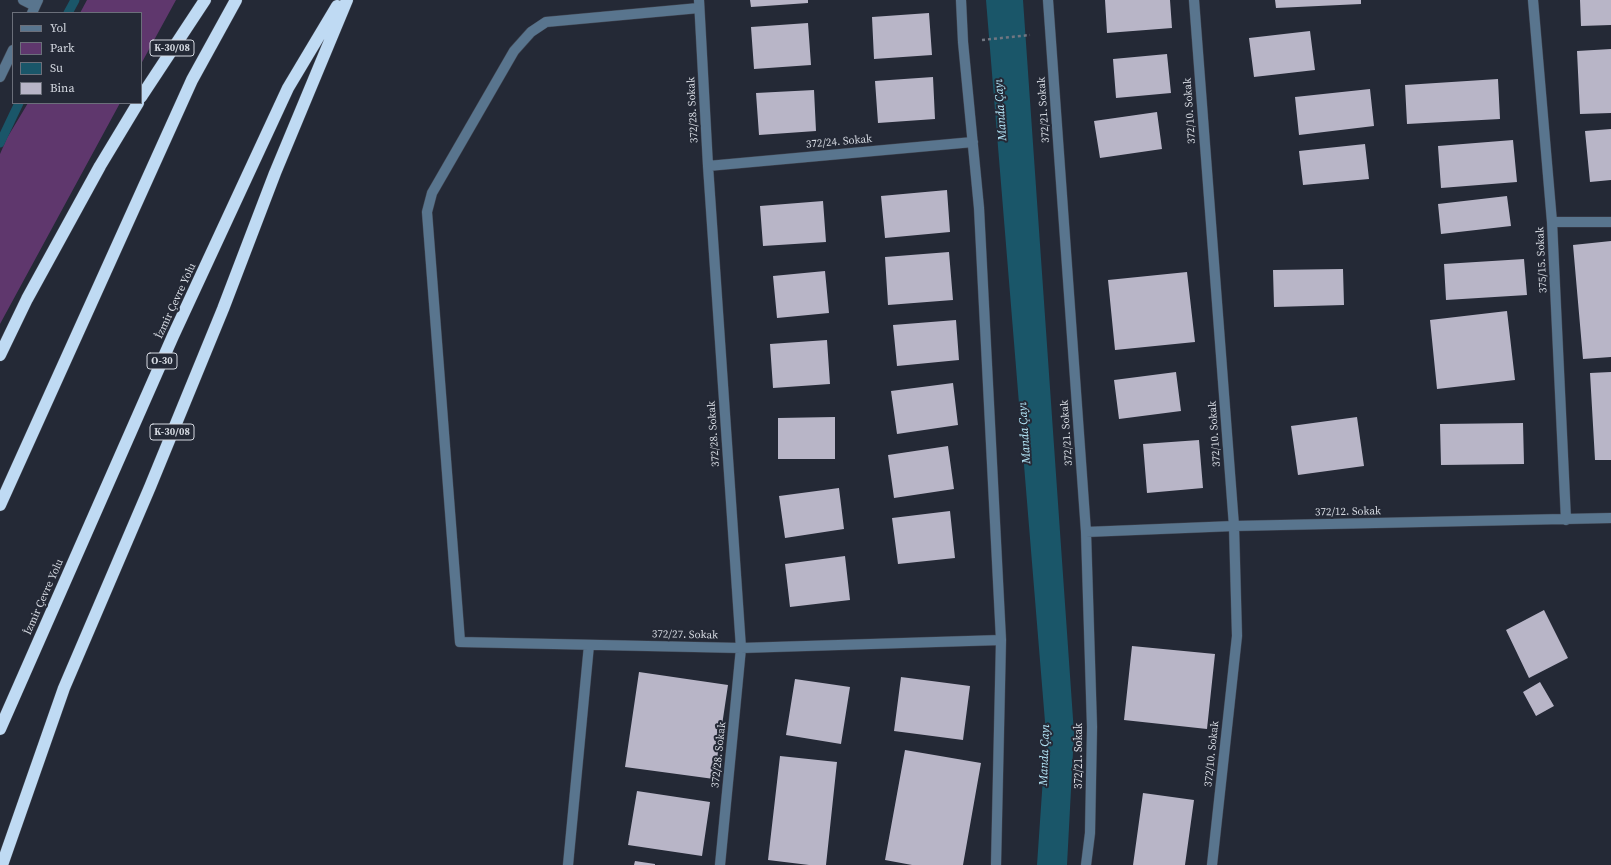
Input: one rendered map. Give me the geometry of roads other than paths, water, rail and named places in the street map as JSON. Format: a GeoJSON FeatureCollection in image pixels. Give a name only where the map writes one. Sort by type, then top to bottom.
{"type":"FeatureCollection","features":[{"type":"Feature","properties":{"kind":"highway","name":"K-30/08"},"geometry":{"type":"LineString","coordinates":[[142,95],[205,0]]}},
{"type":"Feature","properties":{"kind":"highway"},"geometry":{"type":"LineString","coordinates":[[0,506],[192,80],[236,0]]}},
{"type":"Feature","properties":{"kind":"highway","name":"İzmir Çevre Yolu"},"geometry":{"type":"LineString","coordinates":[[0,729],[173,336],[285,96],[341,0]]}},
{"type":"Feature","properties":{"kind":"highway","name":"K-30/08"},"geometry":{"type":"LineString","coordinates":[[2,865],[64,688],[147,494],[220,317],[275,173],[347,0]]}},
{"type":"Feature","properties":{"kind":"highway"},"geometry":{"type":"LineString","coordinates":[[0,355],[27,300],[96,173],[137,104]]}},
{"type":"Feature","properties":{"kind":"street"},"geometry":{"type":"LineString","coordinates":[[23,0],[35,6]]}},
{"type":"Feature","properties":{"kind":"street"},"geometry":{"type":"LineString","coordinates":[[961,0],[963,42],[979,208],[1002,640],[996,865]]}},
{"type":"Feature","properties":{"kind":"street","name":"372/21. Sokak"},"geometry":{"type":"LineString","coordinates":[[1048,0],[1086,532],[1092,727],[1090,834],[1086,865]]}},
{"type":"Feature","properties":{"kind":"street","name":"372/10. Sokak"},"geometry":{"type":"LineString","coordinates":[[1194,0],[1234,526],[1237,636],[1212,865]]}},
{"type":"Feature","properties":{"kind":"street","name":"375/15. Sokak"},"geometry":{"type":"LineString","coordinates":[[1533,0],[1552,222],[1566,520]]}},
{"type":"Feature","properties":{"kind":"street","name":"372/28. Sokak"},"geometry":{"type":"LineString","coordinates":[[699,4],[708,166],[741,648],[720,865]]}},
{"type":"Feature","properties":{"kind":"street","name":"372/27. Sokak"},"geometry":{"type":"LineString","coordinates":[[699,4],[546,22],[531,32],[514,51],[432,193],[427,212],[460,642],[741,648],[1002,640]]}},
{"type":"Feature","properties":{"kind":"street"},"geometry":{"type":"LineString","coordinates":[[0,77],[12,52]]}},
{"type":"Feature","properties":{"kind":"street","name":"372/24. Sokak"},"geometry":{"type":"LineString","coordinates":[[708,166],[973,142]]}},
{"type":"Feature","properties":{"kind":"street"},"geometry":{"type":"LineString","coordinates":[[1552,222],[1611,222]]}},
{"type":"Feature","properties":{"kind":"street","name":"372/12. Sokak"},"geometry":{"type":"LineString","coordinates":[[1086,532],[1234,526],[1611,518]]}},
{"type":"Feature","properties":{"kind":"street"},"geometry":{"type":"LineString","coordinates":[[568,865],[589,644]]}},
{"type":"Feature","properties":{"kind":"water","name":"Manda Çayı"},"geometry":{"type":"Polygon","coordinates":[[[986,0],[1023,0],[1074,733],[1067,865],[1037,865],[1046,734],[986,0]]]}},
{"type":"Feature","properties":{"kind":"waterway"},"geometry":{"type":"LineString","coordinates":[[69,12],[75,0]]}},
{"type":"Feature","properties":{"kind":"waterway"},"geometry":{"type":"LineString","coordinates":[[0,143],[19,104]]}}]}
